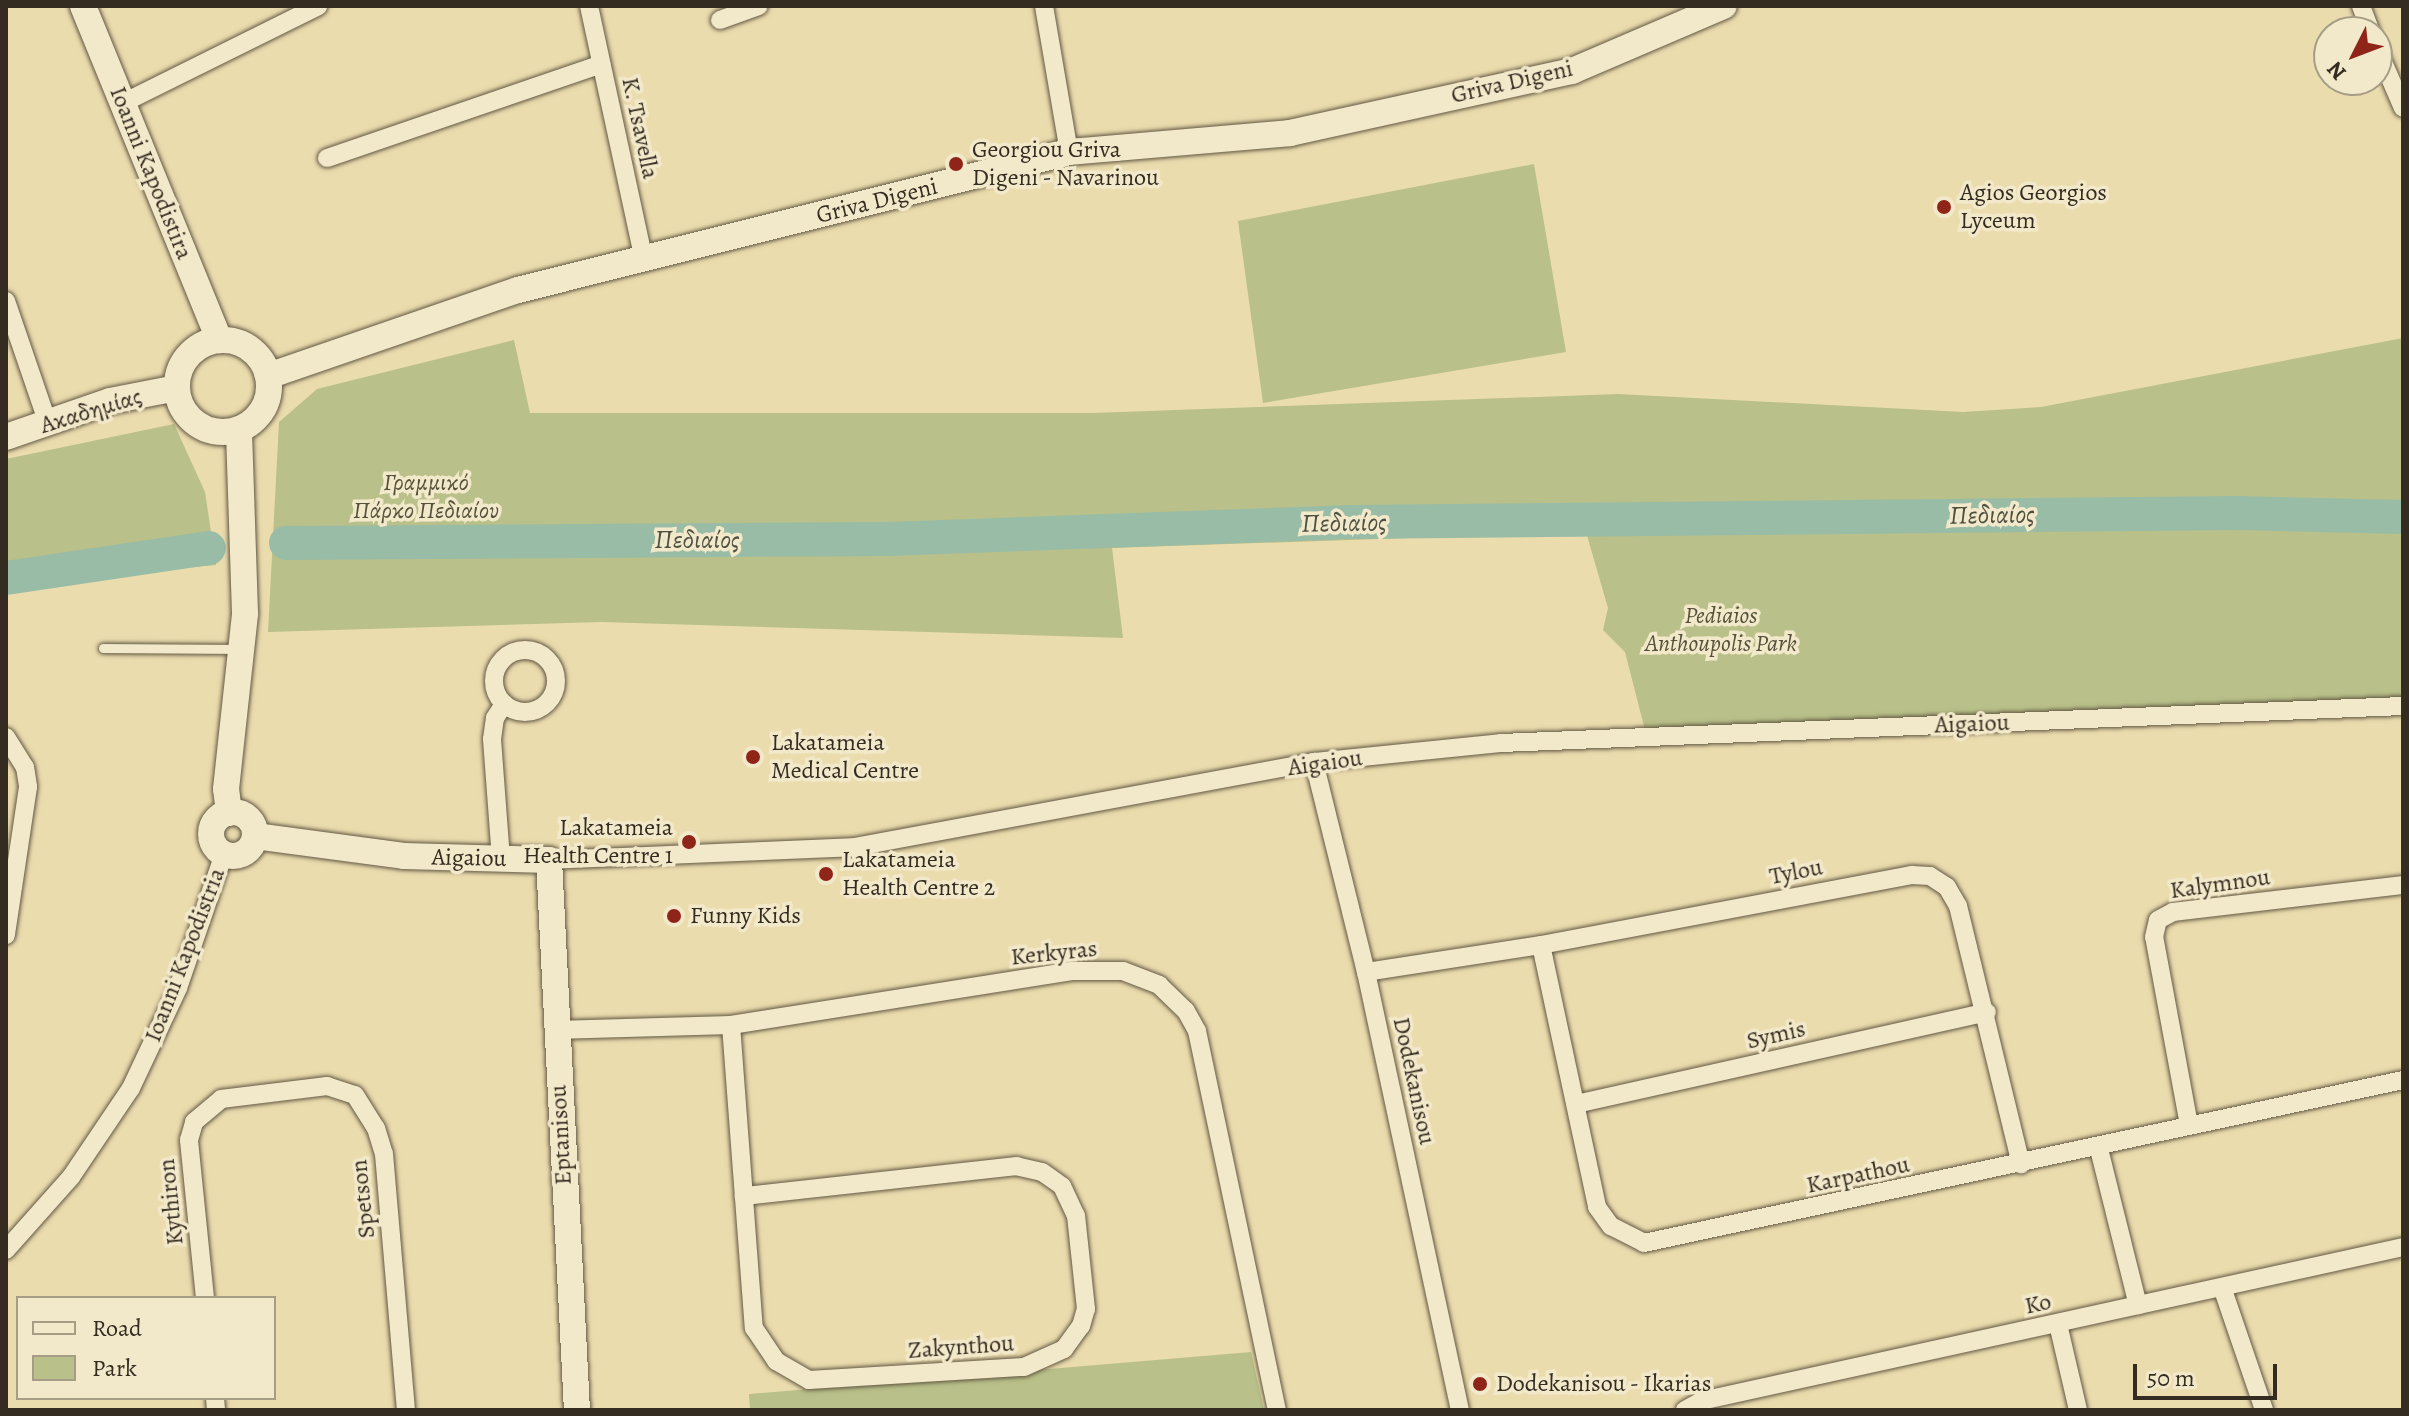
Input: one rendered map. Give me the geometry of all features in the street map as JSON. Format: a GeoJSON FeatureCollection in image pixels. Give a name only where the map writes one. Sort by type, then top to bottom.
{"type":"FeatureCollection","features":[{"type":"Feature","properties":{"kind":"street","name":"Ioanni Kapodistira"},"geometry":{"type":"LineString","coordinates":[[83,6],[219,340]]}},
{"type":"Feature","properties":{"kind":"street"},"geometry":{"type":"LineString","coordinates":[[123,103],[318,6]]}},
{"type":"Feature","properties":{"kind":"street","name":"K. Tsavella"},"geometry":{"type":"LineString","coordinates":[[589,6],[644,260]]}},
{"type":"Feature","properties":{"kind":"street"},"geometry":{"type":"LineString","coordinates":[[720,20],[759,6]]}},
{"type":"Feature","properties":{"kind":"street"},"geometry":{"type":"LineString","coordinates":[[1044,6],[1069,152]]}},
{"type":"Feature","properties":{"kind":"street","name":"Griva Digeni"},"geometry":{"type":"LineString","coordinates":[[268,376],[518,290],[1069,152],[1290,133],[1572,71],[1724,6]]}},
{"type":"Feature","properties":{"kind":"street"},"geometry":{"type":"LineString","coordinates":[[327,158],[601,64]]}},
{"type":"Feature","properties":{"kind":"street"},"geometry":{"type":"LineString","coordinates":[[2393,85],[2403,108]]}},
{"type":"Feature","properties":{"kind":"street"},"geometry":{"type":"LineString","coordinates":[[6,301],[48,424]]}},
{"type":"Feature","properties":{"kind":"street"},"geometry":{"type":"LineString","coordinates":[[219,340],[247,347],[268,376],[263,409],[239,429],[213,431],[195,422],[177,388],[184,363],[193,351],[219,340]]}},
{"type":"Feature","properties":{"kind":"street","name":"Ακαδημίας"},"geometry":{"type":"LineString","coordinates":[[6,437],[110,401],[177,388]]}},
{"type":"Feature","properties":{"kind":"street"},"geometry":{"type":"LineString","coordinates":[[229,813],[226,789],[242,649],[239,429]]}},
{"type":"Feature","properties":{"kind":"street"},"geometry":{"type":"LineString","coordinates":[[501,859],[492,739],[495,718],[504,704]]}},
{"type":"Feature","properties":{"kind":"street","name":"Aigaiou"},"geometry":{"type":"LineString","coordinates":[[255,836],[404,856],[549,860],[855,847],[1314,762],[1501,743],[2403,706]]}},
{"type":"Feature","properties":{"kind":"street"},"geometry":{"type":"LineString","coordinates":[[6,737],[25,767],[28,787],[6,935]]}},
{"type":"Feature","properties":{"kind":"street","name":"Dodekanisou"},"geometry":{"type":"LineString","coordinates":[[1314,762],[1366,972],[1460,1410]]}},
{"type":"Feature","properties":{"kind":"street"},"geometry":{"type":"LineString","coordinates":[[229,813],[247,817],[255,836],[244,853],[224,854],[214,844],[212,829],[229,813]]}},
{"type":"Feature","properties":{"kind":"street","name":"Ioanni Kapodistria"},"geometry":{"type":"LineString","coordinates":[[6,1250],[71,1177],[131,1088],[178,988],[224,854]]}},
{"type":"Feature","properties":{"kind":"street","name":"Eptanisou"},"geometry":{"type":"LineString","coordinates":[[549,860],[555,1030],[577,1410]]}},
{"type":"Feature","properties":{"kind":"street","name":"Tylou"},"geometry":{"type":"LineString","coordinates":[[1366,972],[1541,945],[1912,875],[1930,876],[1947,887],[1958,906],[1987,1012],[2021,1164]]}},
{"type":"Feature","properties":{"kind":"street","name":"Kalymnou"},"geometry":{"type":"LineString","coordinates":[[2189,1125],[2154,937],[2158,920],[2173,912],[2403,885]]}},
{"type":"Feature","properties":{"kind":"street","name":"Karpathou"},"geometry":{"type":"LineString","coordinates":[[1541,945],[1597,1207],[1611,1226],[1644,1243],[2099,1149],[2189,1125],[2403,1080]]}},
{"type":"Feature","properties":{"kind":"street","name":"Kerkyras"},"geometry":{"type":"LineString","coordinates":[[555,1030],[731,1025],[1072,971],[1123,971],[1159,985],[1186,1011],[1197,1031],[1277,1410]]}},
{"type":"Feature","properties":{"kind":"street","name":"Symis"},"geometry":{"type":"LineString","coordinates":[[1576,1104],[1987,1012]]}},
{"type":"Feature","properties":{"kind":"street","name":"Zakynthou"},"geometry":{"type":"LineString","coordinates":[[731,1025],[754,1328],[776,1361],[809,1380],[1024,1367],[1045,1362],[1064,1349],[1081,1326],[1086,1309],[1076,1216],[1062,1186],[1042,1172],[1017,1166],[744,1196]]}},
{"type":"Feature","properties":{"kind":"street","name":"Spetson"},"geometry":{"type":"LineString","coordinates":[[206,1107],[221,1099],[327,1086],[355,1095],[376,1128],[384,1154],[406,1410]]}},
{"type":"Feature","properties":{"kind":"street","name":"Kythiron"},"geometry":{"type":"LineString","coordinates":[[205,1296],[189,1140],[206,1107]]}},
{"type":"Feature","properties":{"kind":"street"},"geometry":{"type":"LineString","coordinates":[[2099,1149],[2138,1305]]}},
{"type":"Feature","properties":{"kind":"street","name":"Ko"},"geometry":{"type":"LineString","coordinates":[[1685,1410],[1701,1401],[2138,1305],[2223,1290],[2403,1247]]}},
{"type":"Feature","properties":{"kind":"street"},"geometry":{"type":"LineString","coordinates":[[2223,1290],[2264,1410]]}},
{"type":"Feature","properties":{"kind":"street"},"geometry":{"type":"LineString","coordinates":[[2058,1324],[2078,1410]]}},
{"type":"Feature","properties":{"kind":"lane"},"geometry":{"type":"LineString","coordinates":[[103,648],[242,649]]}},
{"type":"Feature","properties":{"kind":"green space"},"geometry":{"type":"Polygon","coordinates":[[[1534,164],[1566,352],[1263,403],[1238,221],[1534,164]]]}},
{"type":"Feature","properties":{"kind":"green space","name":"Γραμμικό Πάρκο Πεδιαίου"},"geometry":{"type":"Polygon","coordinates":[[[2403,338],[2403,698],[1646,734],[1625,652],[1603,630],[1608,608],[1586,532],[1112,548],[1123,638],[601,622],[268,632],[279,422],[317,389],[514,340],[530,413],[1093,413],[1618,394],[1963,412],[2041,407],[2403,338]]]}},
{"type":"Feature","properties":{"kind":"green space"},"geometry":{"type":"Polygon","coordinates":[[[174,424],[205,492],[216,565],[6,585],[6,459],[174,424]]]}},
{"type":"Feature","properties":{"kind":"green space"},"geometry":{"type":"Polygon","coordinates":[[[1251,1352],[1264,1410],[750,1410],[749,1394],[1251,1352]]]}},
{"type":"Feature","properties":{"kind":"waterway","name":"Πεδιαίος"},"geometry":{"type":"LineString","coordinates":[[286,543],[888,539],[1351,522],[2239,513],[2403,517]]}},
{"type":"Feature","properties":{"kind":"waterway","name":"Πεδιαίος"},"geometry":{"type":"LineString","coordinates":[[6,578],[209,548]]}},
{"type":"Feature","properties":{"kind":"place","name":"Georgiou Griva Digeni - Navarinou"},"geometry":{"type":"Point","coordinates":[956,164]}},
{"type":"Feature","properties":{"kind":"place","name":"Agios Georgios Lyceum"},"geometry":{"type":"Point","coordinates":[1944,207]}},
{"type":"Feature","properties":{"kind":"place","name":"Lakatameia Medical Centre"},"geometry":{"type":"Point","coordinates":[753,757]}},
{"type":"Feature","properties":{"kind":"place","name":"Lakatameia Health Centre 1"},"geometry":{"type":"Point","coordinates":[689,842]}},
{"type":"Feature","properties":{"kind":"place","name":"Lakatameia Health Centre 2"},"geometry":{"type":"Point","coordinates":[826,874]}},
{"type":"Feature","properties":{"kind":"place","name":"Funny Kids"},"geometry":{"type":"Point","coordinates":[674,916]}},
{"type":"Feature","properties":{"kind":"place","name":"Dodekanisou - Ikarias"},"geometry":{"type":"Point","coordinates":[1480,1384]}},
{"type":"Feature","properties":{"kind":"park label","name":"Pediaios Anthoupolis Park"},"geometry":{"type":"Point","coordinates":[1721,630]}}]}
